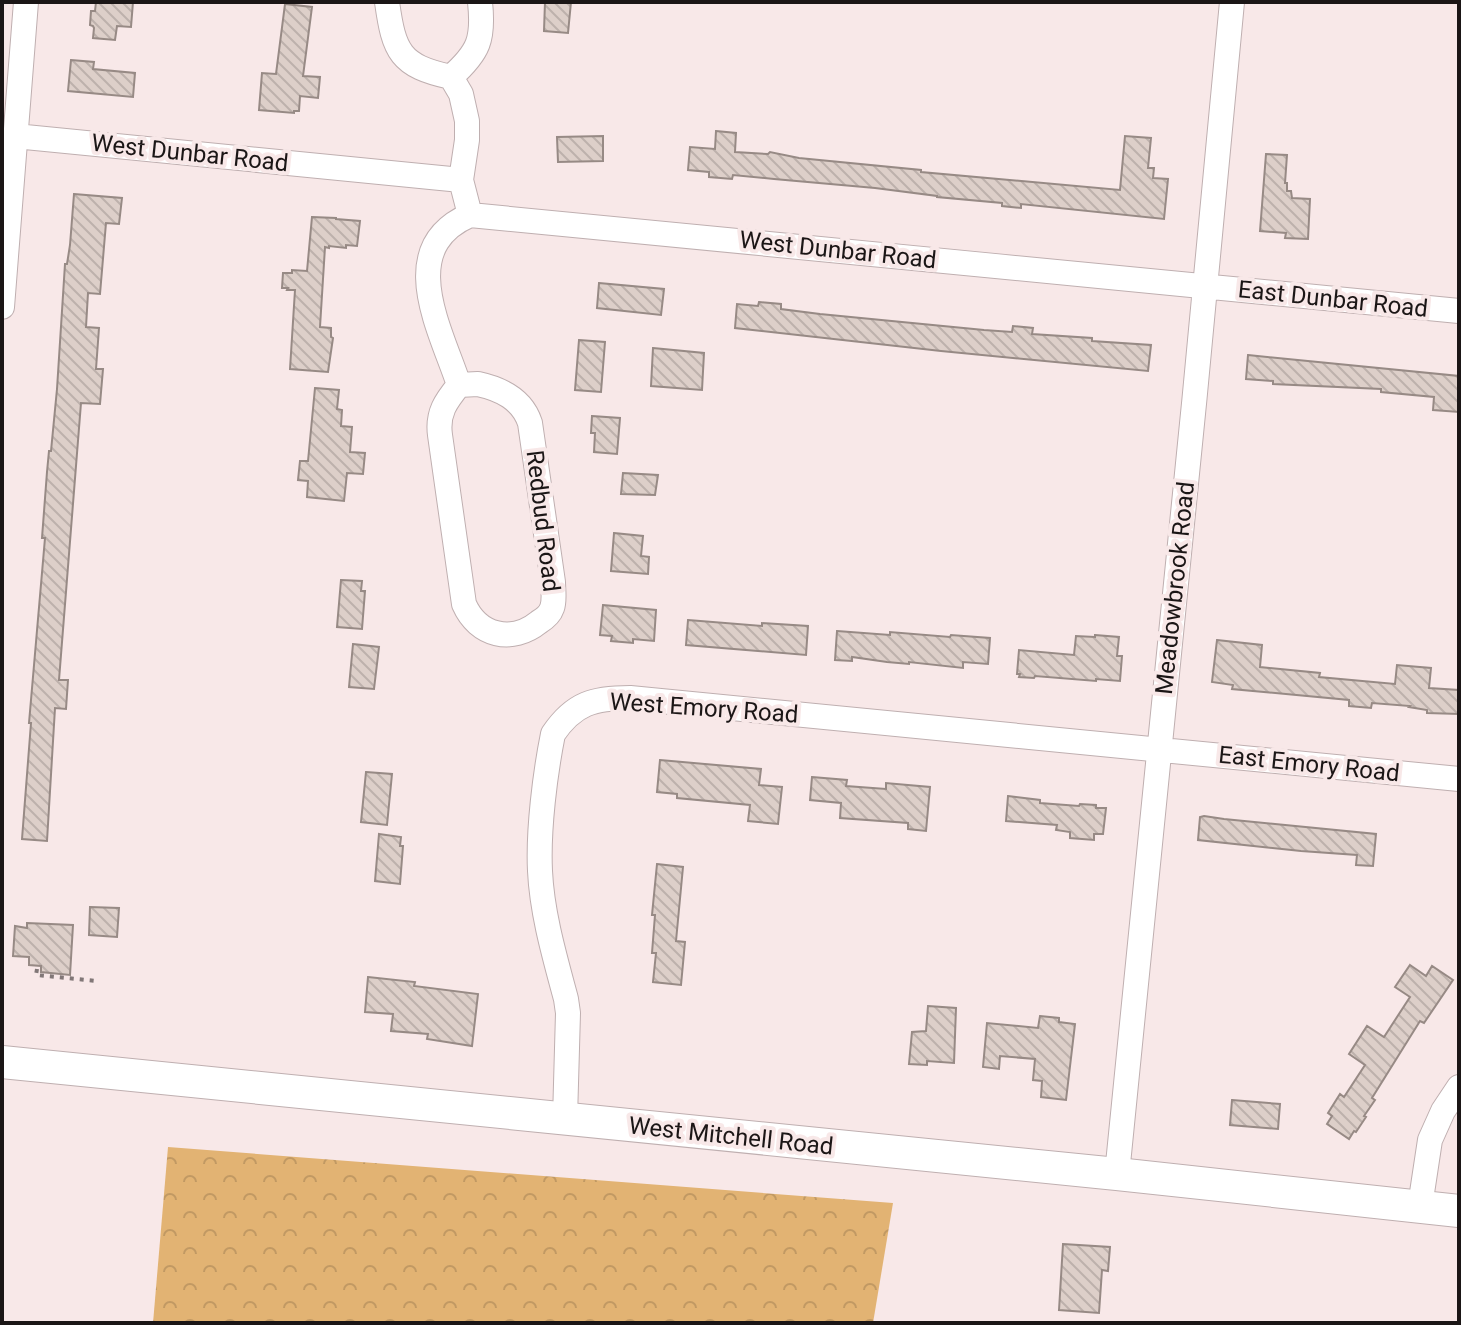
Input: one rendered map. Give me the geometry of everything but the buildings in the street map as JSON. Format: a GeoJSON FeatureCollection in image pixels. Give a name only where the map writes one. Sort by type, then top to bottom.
{"type":"FeatureCollection","features":[{"type":"Feature","properties":{"kind":"main road","name":"West Mitchell Road"},"geometry":{"type":"LineString","coordinates":[[2,1062],[1459,1211]]}},
{"type":"Feature","properties":{"kind":"street"},"geometry":{"type":"LineString","coordinates":[[2,307],[26,2]]}},
{"type":"Feature","properties":{"kind":"street"},"geometry":{"type":"LineString","coordinates":[[387,2],[397,47],[408,62],[422,70],[451,77],[461,94],[467,121],[461,180],[470,215],[448,226],[441,235],[432,254],[428,274],[432,309],[459,385]]}},
{"type":"Feature","properties":{"kind":"street"},"geometry":{"type":"LineString","coordinates":[[451,77],[470,58],[478,43],[482,24],[480,2]]}},
{"type":"Feature","properties":{"kind":"street","name":"Meadowbrook Road"},"geometry":{"type":"LineString","coordinates":[[1117,1174],[1207,286],[1232,2]]}},
{"type":"Feature","properties":{"kind":"street","name":"West Dunbar Road"},"geometry":{"type":"LineString","coordinates":[[15,136],[461,180]]}},
{"type":"Feature","properties":{"kind":"street","name":"West Dunbar Road"},"geometry":{"type":"LineString","coordinates":[[470,215],[1207,286]]}},
{"type":"Feature","properties":{"kind":"street","name":"East Dunbar Road"},"geometry":{"type":"LineString","coordinates":[[1207,286],[1459,311]]}},
{"type":"Feature","properties":{"kind":"street","name":"Redbud Road"},"geometry":{"type":"LineString","coordinates":[[478,384],[499,390],[519,403],[527,412],[530,423],[554,599],[545,618],[525,632],[512,635],[488,630],[478,624],[464,604],[439,426],[442,409],[459,385],[478,384]]}},
{"type":"Feature","properties":{"kind":"street","name":"West Emory Road"},"geometry":{"type":"LineString","coordinates":[[565,1119],[568,1013],[544,907],[540,843],[553,734],[563,719],[578,708],[607,698],[630,698],[1158,749]]}},
{"type":"Feature","properties":{"kind":"street","name":"East Emory Road"},"geometry":{"type":"LineString","coordinates":[[1158,749],[1459,779]]}},
{"type":"Feature","properties":{"kind":"street"},"geometry":{"type":"LineString","coordinates":[[1420,1206],[1430,1140],[1443,1111],[1459,1087]]}},
{"type":"Feature","properties":{"kind":"path"},"geometry":{"type":"LineString","coordinates":[[37,969],[36,975],[97,981]]}},
{"type":"Feature","properties":{"kind":"green space"},"geometry":{"type":"Polygon","coordinates":[[[168,1147],[893,1203],[873,1323],[153,1323],[168,1147]]]}}]}
